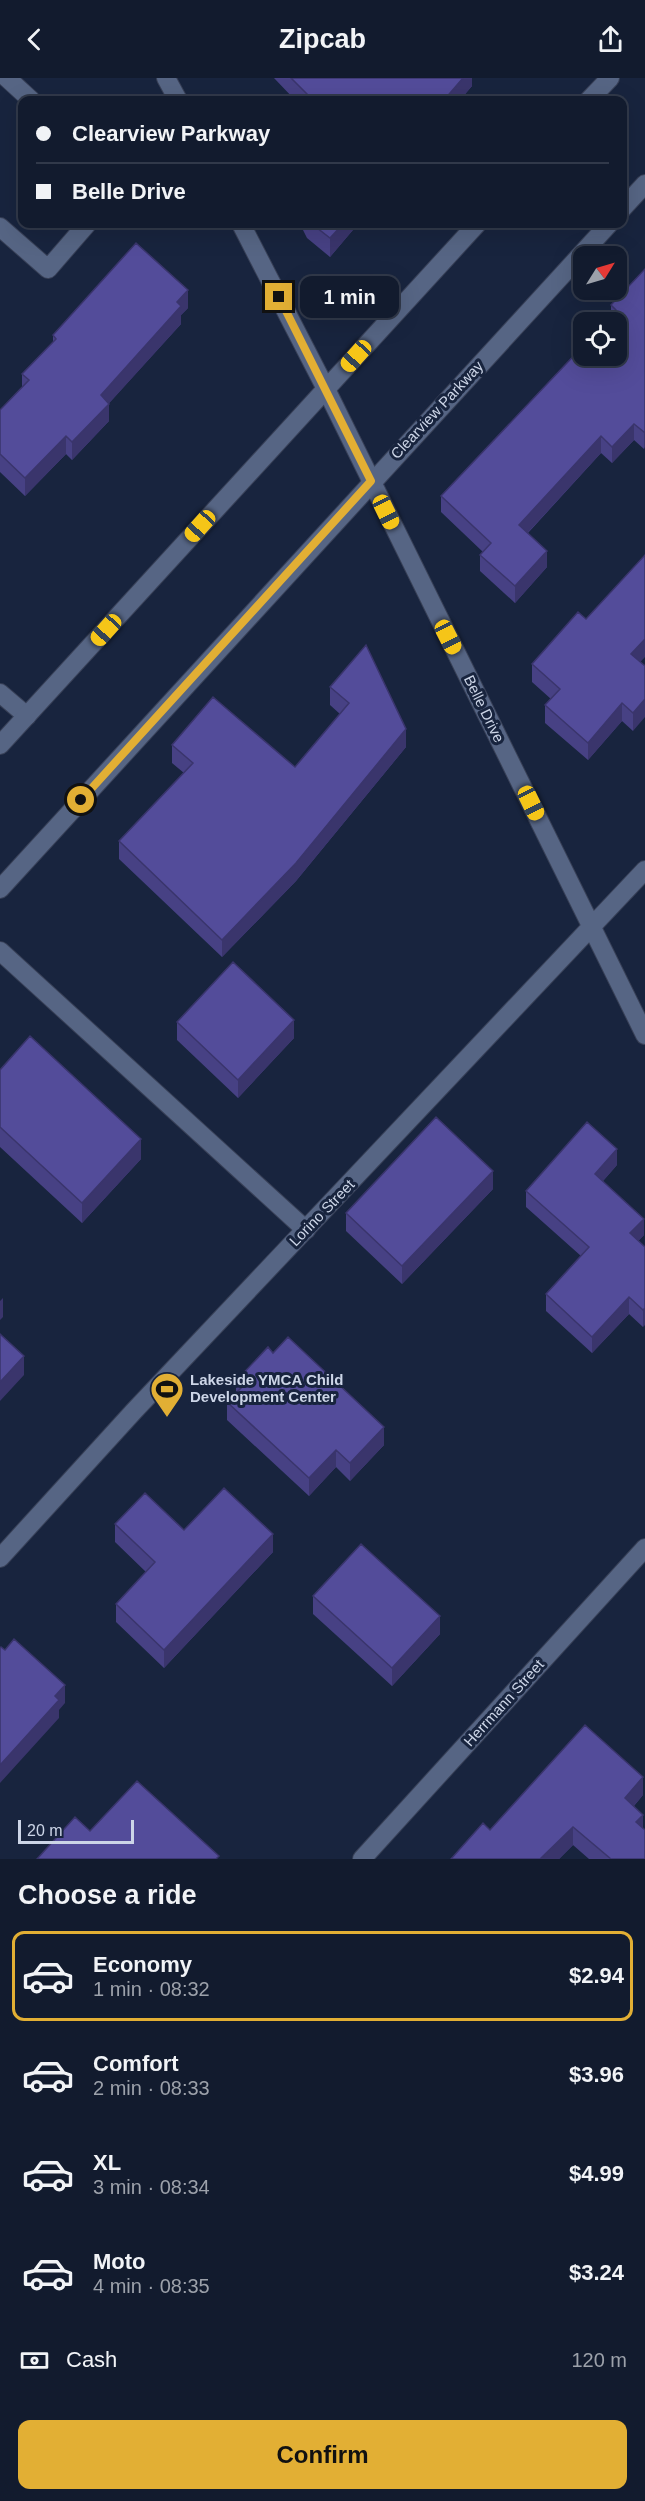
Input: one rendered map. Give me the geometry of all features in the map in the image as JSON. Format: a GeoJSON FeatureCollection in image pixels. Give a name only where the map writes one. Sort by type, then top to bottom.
{"type":"FeatureCollection","features":[{"type":"Feature","properties":{"kind":"street"},"geometry":{"type":"LineString","coordinates":[[7,78],[27,96]]}},
{"type":"Feature","properties":{"kind":"street"},"geometry":{"type":"LineString","coordinates":[[166,78],[176,96]]}},
{"type":"Feature","properties":{"kind":"street"},"geometry":{"type":"LineString","coordinates":[[593,96],[610,78]]}},
{"type":"Feature","properties":{"kind":"street"},"geometry":{"type":"LineString","coordinates":[[627,203],[645,184]]}},
{"type":"Feature","properties":{"kind":"street"},"geometry":{"type":"LineString","coordinates":[[0,227],[48,269],[84,228]]}},
{"type":"Feature","properties":{"kind":"street","name":"Belle Drive"},"geometry":{"type":"LineString","coordinates":[[243,228],[326,389],[645,1035]]}},
{"type":"Feature","properties":{"kind":"street"},"geometry":{"type":"LineString","coordinates":[[0,745],[473,228]]}},
{"type":"Feature","properties":{"kind":"street","name":"Clearview Parkway"},"geometry":{"type":"LineString","coordinates":[[0,889],[371,481],[605,228]]}},
{"type":"Feature","properties":{"kind":"street"},"geometry":{"type":"LineString","coordinates":[[0,693],[27,716]]}},
{"type":"Feature","properties":{"kind":"street","name":"Lorino Street"},"geometry":{"type":"LineString","coordinates":[[0,1558],[134,1411],[645,870]]}},
{"type":"Feature","properties":{"kind":"street"},"geometry":{"type":"LineString","coordinates":[[0,951],[306,1230]]}},
{"type":"Feature","properties":{"kind":"street","name":"Herrmann Street"},"geometry":{"type":"LineString","coordinates":[[362,1859],[645,1548]]}},
{"type":"Feature","properties":{"kind":"building"},"geometry":{"type":"Polygon","coordinates":[[[291,78],[463,78],[447,96],[309,96],[291,78]]]}},
{"type":"Feature","properties":{"kind":"building"},"geometry":{"type":"Polygon","coordinates":[[[317,228],[339,228],[330,238],[317,228]]]}},
{"type":"Feature","properties":{"kind":"building"},"geometry":{"type":"Polygon","coordinates":[[[136,243],[188,290],[177,302],[181,306],[101,395],[109,404],[72,442],[66,436],[25,478],[0,454],[0,410],[29,380],[22,374],[56,339],[53,335],[136,243]]]}},
{"type":"Feature","properties":{"kind":"building"},"geometry":{"type":"Polygon","coordinates":[[[645,269],[645,431],[634,424],[612,447],[601,436],[519,525],[547,551],[515,586],[480,555],[491,543],[441,496],[573,357],[573,366],[627,366],[627,312],[614,312],[616,310],[611,305],[616,300],[627,300],[627,288],[645,269]]]}},
{"type":"Feature","properties":{"kind":"building"},"geometry":{"type":"Polygon","coordinates":[[[645,555],[645,639],[631,654],[645,666],[645,699],[633,713],[622,703],[588,743],[545,705],[560,689],[532,664],[578,612],[586,619],[645,555]]]}},
{"type":"Feature","properties":{"kind":"building"},"geometry":{"type":"Polygon","coordinates":[[[366,645],[406,729],[296,863],[222,940],[119,841],[193,763],[172,745],[213,697],[295,767],[349,703],[330,687],[366,645]]]}},
{"type":"Feature","properties":{"kind":"building"},"geometry":{"type":"Polygon","coordinates":[[[233,962],[294,1020],[238,1080],[177,1022],[233,962]]]}},
{"type":"Feature","properties":{"kind":"building"},"geometry":{"type":"Polygon","coordinates":[[[30,1036],[141,1139],[82,1203],[0,1127],[0,1070],[30,1036]]]}},
{"type":"Feature","properties":{"kind":"building"},"geometry":{"type":"Polygon","coordinates":[[[436,1117],[493,1171],[402,1266],[346,1213],[436,1117]]]}},
{"type":"Feature","properties":{"kind":"building"},"geometry":{"type":"Polygon","coordinates":[[[587,1122],[617,1149],[595,1174],[644,1219],[630,1233],[645,1247],[645,1308],[643,1310],[629,1297],[592,1337],[546,1294],[589,1247],[526,1191],[587,1122]]]}},
{"type":"Feature","properties":{"kind":"building"},"geometry":{"type":"Polygon","coordinates":[[[0,1334],[24,1356],[0,1382],[0,1334]]]}},
{"type":"Feature","properties":{"kind":"building"},"geometry":{"type":"Polygon","coordinates":[[[288,1337],[384,1427],[350,1463],[336,1450],[309,1478],[227,1402],[242,1387],[236,1381],[268,1347],[273,1353],[288,1337]]]}},
{"type":"Feature","properties":{"kind":"building"},"geometry":{"type":"Polygon","coordinates":[[[224,1488],[273,1534],[164,1650],[116,1604],[155,1562],[115,1524],[145,1493],[184,1530],[224,1488]]]}},
{"type":"Feature","properties":{"kind":"building"},"geometry":{"type":"Polygon","coordinates":[[[361,1544],[440,1616],[392,1668],[313,1596],[361,1544]]]}},
{"type":"Feature","properties":{"kind":"building"},"geometry":{"type":"Polygon","coordinates":[[[14,1639],[65,1685],[55,1696],[59,1700],[0,1765],[0,1648],[5,1650],[14,1639]]]}},
{"type":"Feature","properties":{"kind":"building"},"geometry":{"type":"Polygon","coordinates":[[[585,1725],[643,1777],[625,1798],[643,1815],[636,1822],[645,1830],[645,1859],[611,1859],[573,1827],[540,1859],[451,1859],[483,1823],[490,1830],[585,1725]]]}},
{"type":"Feature","properties":{"kind":"building"},"geometry":{"type":"Polygon","coordinates":[[[137,1781],[219,1856],[216,1859],[37,1859],[75,1817],[90,1831],[137,1781]]]}},
{"type":"Feature","properties":{"kind":"place","name":"Lakeside YMCA Child Development Center"},"geometry":{"type":"Point","coordinates":[167,1418]}},
{"type":"Feature","properties":{"kind":"route"},"geometry":{"type":"LineString","coordinates":[[81,800],[371,481],[279,297]]}}]}
